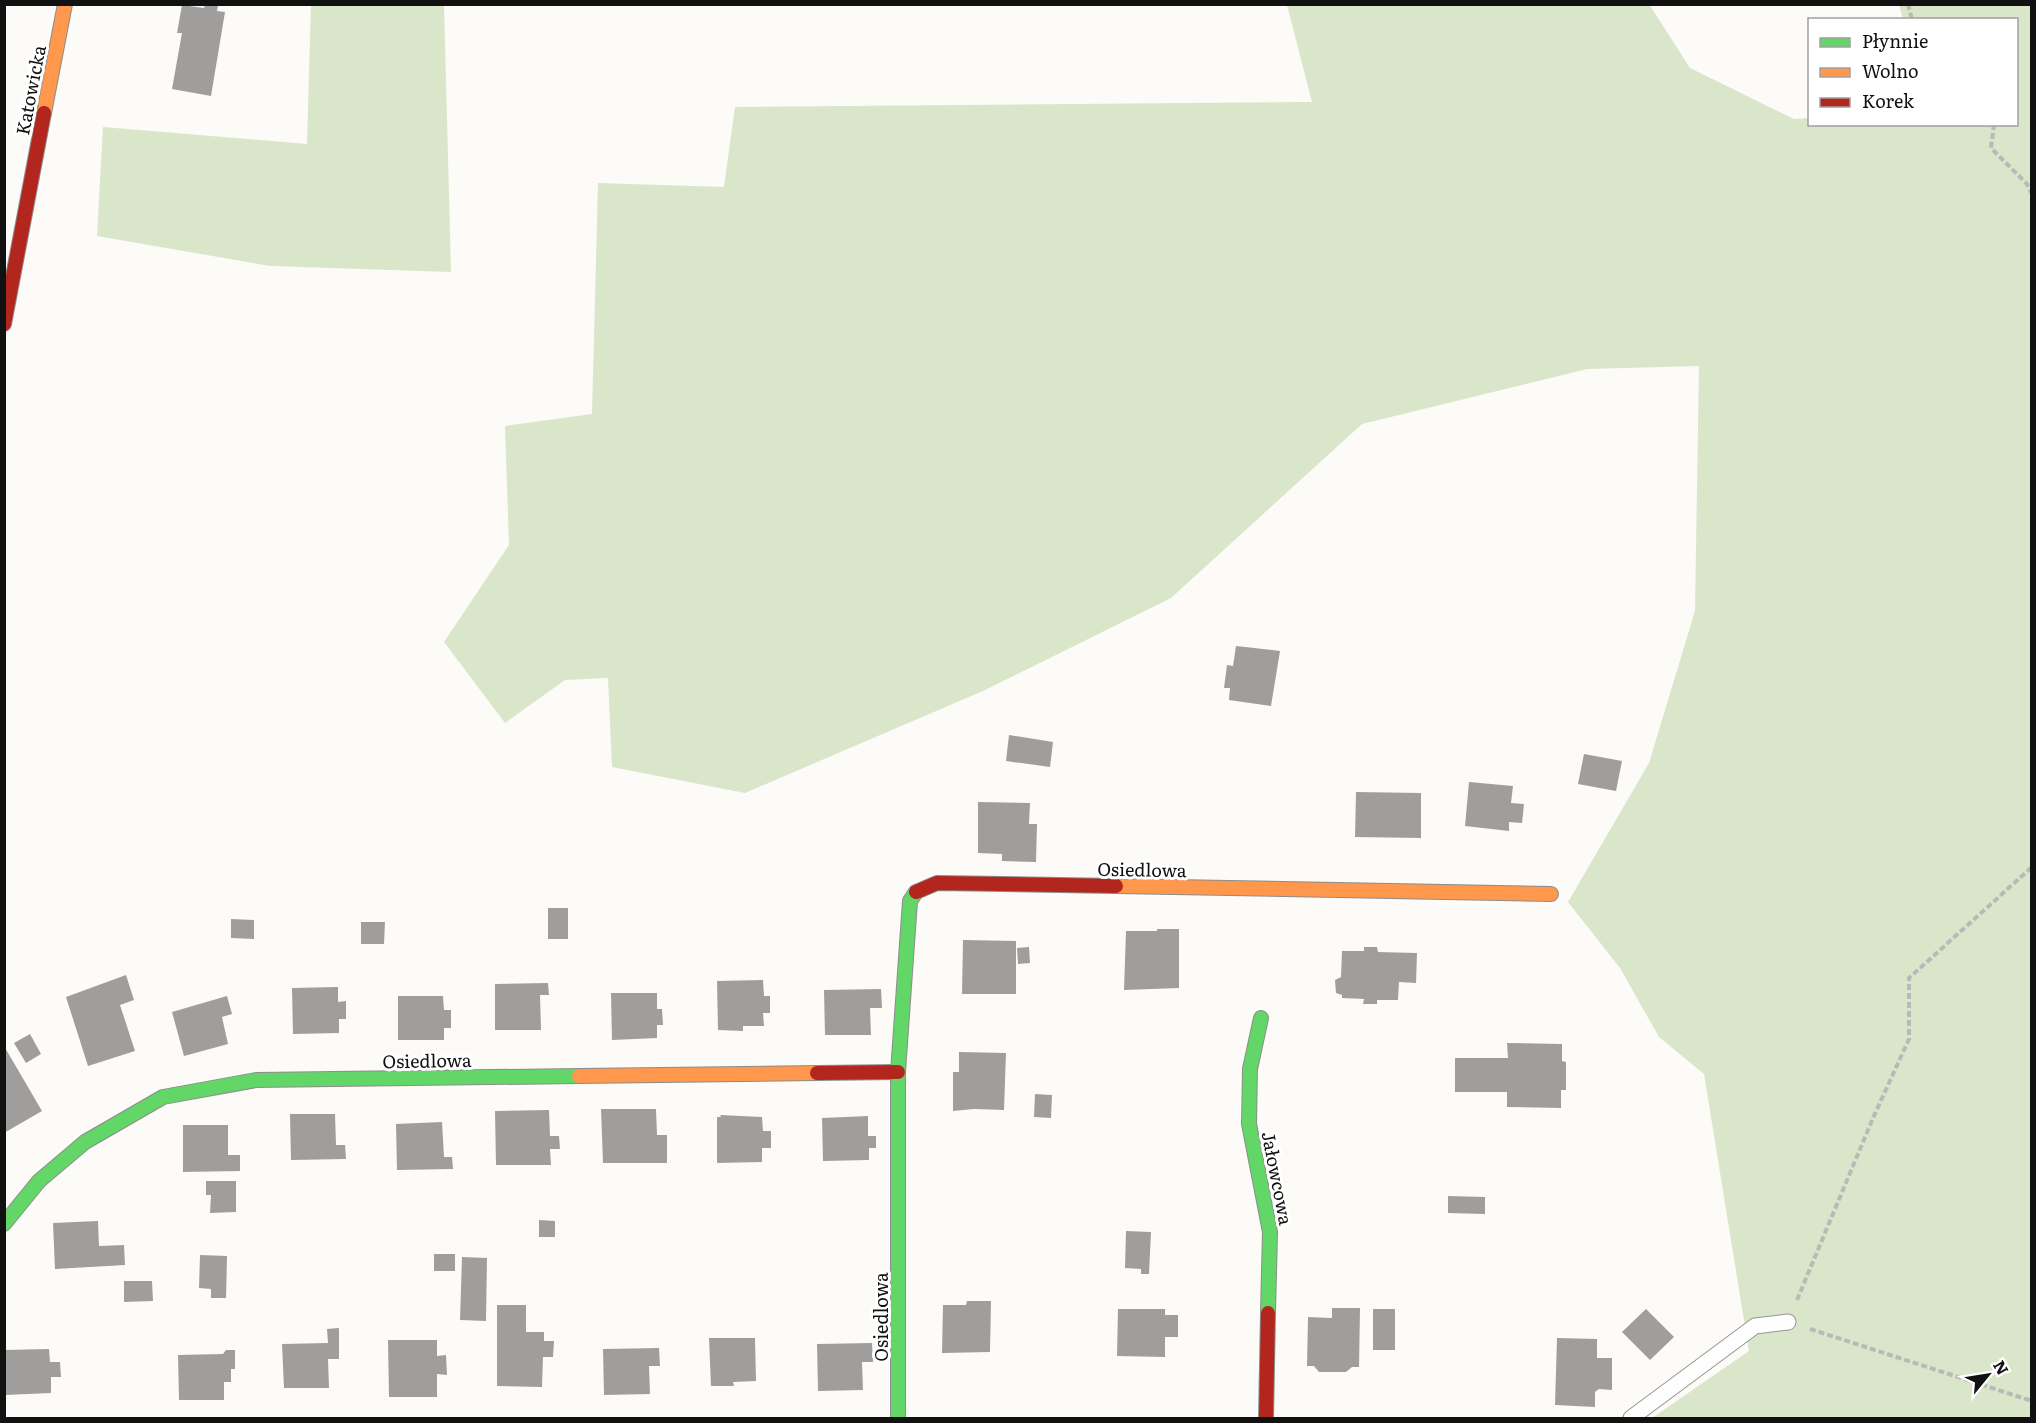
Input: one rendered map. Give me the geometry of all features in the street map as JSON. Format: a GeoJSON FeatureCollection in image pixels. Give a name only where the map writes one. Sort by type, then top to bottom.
{"type":"FeatureCollection","features":[{"type":"Feature","properties":{"kind":"street","name":"Katowicka"},"geometry":{"type":"LineString","coordinates":[[4,324],[64,4]]}},
{"type":"Feature","properties":{"kind":"street","name":"Osiedlowa"},"geometry":{"type":"LineString","coordinates":[[898,1419],[898,1072],[910,901],[915,892],[923,886],[961,884],[1551,894]]}},
{"type":"Feature","properties":{"kind":"street","name":"Jałowcowa"},"geometry":{"type":"LineString","coordinates":[[1261,1018],[1250,1069],[1249,1124],[1270,1232],[1266,1419]]}},
{"type":"Feature","properties":{"kind":"street","name":"Osiedlowa"},"geometry":{"type":"LineString","coordinates":[[4,1224],[39,1181],[85,1142],[163,1096],[256,1080],[898,1072]]}},
{"type":"Feature","properties":{"kind":"lane"},"geometry":{"type":"LineString","coordinates":[[1631,1419],[1755,1326],[1788,1322]]}},
{"type":"Feature","properties":{"kind":"path"},"geometry":{"type":"LineString","coordinates":[[1994,126],[1991,148],[2027,184],[2031,194]]}},
{"type":"Feature","properties":{"kind":"path"},"geometry":{"type":"LineString","coordinates":[[2031,867],[1909,978],[1909,1039],[1873,1118],[1788,1322],[2031,1401]]}},
{"type":"Feature","properties":{"kind":"green space"},"geometry":{"type":"Polygon","coordinates":[[[1649,4],[1690,68],[1794,119],[1808,118],[1808,126],[2018,126],[2018,18],[1903,18],[1899,5],[2031,5],[2031,1418],[1652,1418],[1749,1351],[1704,1074],[1659,1037],[1620,968],[1568,902],[1649,763],[1695,611],[1699,366],[1587,369],[1362,424],[1171,598],[983,691],[745,793],[612,767],[608,678],[565,680],[505,723],[444,642],[509,545],[505,426],[592,414],[598,183],[724,187],[735,107],[1312,102],[1287,5],[1649,4]]]}},
{"type":"Feature","properties":{"kind":"green space"},"geometry":{"type":"Polygon","coordinates":[[[311,5],[444,5],[451,272],[270,266],[97,236],[103,127],[307,144],[311,5]]]}},
{"type":"Feature","properties":{"kind":"building"},"geometry":{"type":"Polygon","coordinates":[[[182,5],[204,8],[205,5],[218,5],[217,11],[225,12],[211,96],[172,89],[182,33],[177,33],[182,5]]]}},
{"type":"Feature","properties":{"kind":"building"},"geometry":{"type":"Polygon","coordinates":[[[1236,646],[1280,651],[1271,706],[1229,700],[1230,688],[1224,688],[1227,665],[1233,666],[1236,646]]]}},
{"type":"Feature","properties":{"kind":"building"},"geometry":{"type":"Polygon","coordinates":[[[1009,735],[1053,742],[1050,767],[1006,761],[1009,735]]]}},
{"type":"Feature","properties":{"kind":"building"},"geometry":{"type":"Polygon","coordinates":[[[1584,754],[1622,761],[1616,791],[1578,784],[1584,754]]]}},
{"type":"Feature","properties":{"kind":"building"},"geometry":{"type":"Polygon","coordinates":[[[1469,782],[1513,786],[1511,803],[1524,804],[1522,823],[1509,822],[1509,831],[1465,826],[1469,782]]]}},
{"type":"Feature","properties":{"kind":"building"},"geometry":{"type":"Polygon","coordinates":[[[1356,792],[1421,793],[1421,838],[1355,837],[1356,792]]]}},
{"type":"Feature","properties":{"kind":"building"},"geometry":{"type":"Polygon","coordinates":[[[978,802],[1030,803],[1029,824],[1037,824],[1036,862],[1002,861],[1002,854],[978,853],[978,802]]]}},
{"type":"Feature","properties":{"kind":"building"},"geometry":{"type":"Polygon","coordinates":[[[548,908],[568,908],[568,939],[548,939],[548,908]]]}},
{"type":"Feature","properties":{"kind":"building"},"geometry":{"type":"Polygon","coordinates":[[[231,919],[254,920],[254,939],[231,938],[231,919]]]}},
{"type":"Feature","properties":{"kind":"building"},"geometry":{"type":"Polygon","coordinates":[[[361,922],[385,922],[384,944],[361,944],[361,922]]]}},
{"type":"Feature","properties":{"kind":"building"},"geometry":{"type":"Polygon","coordinates":[[[1157,929],[1179,929],[1179,988],[1124,990],[1126,931],[1157,931],[1157,929]]]}},
{"type":"Feature","properties":{"kind":"building"},"geometry":{"type":"Polygon","coordinates":[[[963,940],[1016,941],[1016,994],[962,994],[963,940]]]}},
{"type":"Feature","properties":{"kind":"building"},"geometry":{"type":"Polygon","coordinates":[[[1029,947],[1030,963],[1018,964],[1017,948],[1029,947]]]}},
{"type":"Feature","properties":{"kind":"building"},"geometry":{"type":"Polygon","coordinates":[[[1364,947],[1377,947],[1378,952],[1417,953],[1416,983],[1399,982],[1398,1000],[1377,1000],[1377,1004],[1363,1004],[1364,999],[1342,998],[1342,995],[1336,993],[1335,980],[1341,977],[1342,951],[1364,951],[1364,947]]]}},
{"type":"Feature","properties":{"kind":"building"},"geometry":{"type":"Polygon","coordinates":[[[126,975],[134,1000],[120,1005],[135,1051],[88,1066],[66,997],[126,975]]]}},
{"type":"Feature","properties":{"kind":"building"},"geometry":{"type":"Polygon","coordinates":[[[763,980],[764,996],[770,996],[770,1013],[763,1013],[764,1026],[743,1026],[743,1031],[718,1030],[717,981],[763,980]]]}},
{"type":"Feature","properties":{"kind":"building"},"geometry":{"type":"Polygon","coordinates":[[[548,983],[549,995],[540,995],[541,1030],[495,1030],[495,984],[548,983]]]}},
{"type":"Feature","properties":{"kind":"building"},"geometry":{"type":"Polygon","coordinates":[[[338,987],[338,1002],[346,1001],[346,1019],[339,1019],[339,1033],[293,1034],[292,988],[338,987]]]}},
{"type":"Feature","properties":{"kind":"building"},"geometry":{"type":"Polygon","coordinates":[[[881,989],[882,1008],[870,1008],[871,1035],[825,1035],[824,990],[881,989]]]}},
{"type":"Feature","properties":{"kind":"building"},"geometry":{"type":"Polygon","coordinates":[[[611,993],[657,993],[657,1009],[662,1009],[663,1025],[657,1025],[657,1038],[612,1040],[611,993]]]}},
{"type":"Feature","properties":{"kind":"building"},"geometry":{"type":"Polygon","coordinates":[[[227,996],[232,1014],[222,1017],[228,1044],[184,1056],[172,1012],[227,996]]]}},
{"type":"Feature","properties":{"kind":"building"},"geometry":{"type":"Polygon","coordinates":[[[398,996],[443,996],[444,1010],[451,1010],[451,1028],[444,1028],[444,1040],[398,1040],[398,996]]]}},
{"type":"Feature","properties":{"kind":"building"},"geometry":{"type":"Polygon","coordinates":[[[30,1034],[41,1054],[26,1063],[14,1043],[30,1034]]]}},
{"type":"Feature","properties":{"kind":"building"},"geometry":{"type":"Polygon","coordinates":[[[1507,1043],[1562,1044],[1562,1061],[1566,1062],[1566,1090],[1561,1090],[1561,1108],[1507,1107],[1507,1092],[1455,1092],[1455,1058],[1508,1058],[1507,1043]]]}},
{"type":"Feature","properties":{"kind":"building"},"geometry":{"type":"Polygon","coordinates":[[[4,1046],[42,1111],[4,1133],[4,1046]]]}},
{"type":"Feature","properties":{"kind":"building"},"geometry":{"type":"Polygon","coordinates":[[[959,1052],[1006,1053],[1004,1110],[953,1111],[953,1072],[959,1072],[959,1052]]]}},
{"type":"Feature","properties":{"kind":"building"},"geometry":{"type":"Polygon","coordinates":[[[1035,1094],[1052,1095],[1051,1118],[1034,1117],[1035,1094]]]}},
{"type":"Feature","properties":{"kind":"building"},"geometry":{"type":"Polygon","coordinates":[[[601,1109],[656,1109],[657,1135],[667,1135],[667,1163],[603,1163],[601,1109]]]}},
{"type":"Feature","properties":{"kind":"building"},"geometry":{"type":"Polygon","coordinates":[[[549,1110],[550,1136],[559,1136],[560,1149],[550,1149],[551,1165],[496,1165],[495,1111],[549,1110]]]}},
{"type":"Feature","properties":{"kind":"building"},"geometry":{"type":"Polygon","coordinates":[[[290,1114],[335,1114],[336,1145],[345,1145],[346,1159],[291,1160],[290,1114]]]}},
{"type":"Feature","properties":{"kind":"building"},"geometry":{"type":"Polygon","coordinates":[[[720,1115],[762,1117],[763,1131],[771,1131],[771,1148],[762,1148],[762,1162],[717,1163],[717,1117],[721,1117],[720,1115]]]}},
{"type":"Feature","properties":{"kind":"building"},"geometry":{"type":"Polygon","coordinates":[[[868,1116],[868,1136],[876,1136],[876,1148],[869,1148],[869,1160],[823,1161],[822,1118],[868,1116]]]}},
{"type":"Feature","properties":{"kind":"building"},"geometry":{"type":"Polygon","coordinates":[[[442,1122],[444,1157],[452,1157],[453,1169],[397,1170],[396,1124],[442,1122]]]}},
{"type":"Feature","properties":{"kind":"building"},"geometry":{"type":"Polygon","coordinates":[[[183,1125],[228,1125],[228,1155],[240,1155],[240,1171],[183,1172],[183,1125]]]}},
{"type":"Feature","properties":{"kind":"building"},"geometry":{"type":"Polygon","coordinates":[[[206,1181],[236,1181],[236,1212],[210,1213],[211,1195],[206,1195],[206,1181]]]}},
{"type":"Feature","properties":{"kind":"building"},"geometry":{"type":"Polygon","coordinates":[[[1448,1196],[1485,1197],[1485,1214],[1448,1213],[1448,1196]]]}},
{"type":"Feature","properties":{"kind":"building"},"geometry":{"type":"Polygon","coordinates":[[[539,1220],[555,1221],[555,1237],[539,1237],[539,1220]]]}},
{"type":"Feature","properties":{"kind":"building"},"geometry":{"type":"Polygon","coordinates":[[[98,1221],[99,1246],[124,1245],[125,1265],[55,1269],[53,1223],[98,1221]]]}},
{"type":"Feature","properties":{"kind":"building"},"geometry":{"type":"Polygon","coordinates":[[[1126,1231],[1151,1232],[1149,1274],[1141,1274],[1141,1269],[1125,1268],[1126,1231]]]}},
{"type":"Feature","properties":{"kind":"building"},"geometry":{"type":"Polygon","coordinates":[[[434,1254],[455,1254],[455,1271],[434,1271],[434,1254]]]}},
{"type":"Feature","properties":{"kind":"building"},"geometry":{"type":"Polygon","coordinates":[[[200,1255],[227,1256],[226,1298],[211,1298],[211,1289],[199,1288],[200,1255]]]}},
{"type":"Feature","properties":{"kind":"building"},"geometry":{"type":"Polygon","coordinates":[[[462,1257],[487,1258],[486,1321],[460,1320],[462,1257]]]}},
{"type":"Feature","properties":{"kind":"building"},"geometry":{"type":"Polygon","coordinates":[[[124,1281],[152,1281],[153,1301],[124,1302],[124,1281]]]}},
{"type":"Feature","properties":{"kind":"building"},"geometry":{"type":"Polygon","coordinates":[[[967,1301],[991,1301],[990,1352],[942,1353],[943,1305],[966,1305],[967,1301]]]}},
{"type":"Feature","properties":{"kind":"building"},"geometry":{"type":"Polygon","coordinates":[[[497,1305],[526,1305],[526,1332],[544,1332],[544,1341],[554,1341],[553,1357],[543,1357],[542,1387],[497,1386],[497,1305]]]}},
{"type":"Feature","properties":{"kind":"building"},"geometry":{"type":"Polygon","coordinates":[[[1332,1308],[1360,1308],[1359,1367],[1352,1367],[1346,1372],[1319,1372],[1314,1366],[1307,1366],[1308,1317],[1332,1318],[1332,1308]]]}},
{"type":"Feature","properties":{"kind":"building"},"geometry":{"type":"Polygon","coordinates":[[[1118,1309],[1165,1309],[1165,1315],[1178,1315],[1178,1337],[1165,1337],[1165,1357],[1117,1356],[1118,1309]]]}},
{"type":"Feature","properties":{"kind":"building"},"geometry":{"type":"Polygon","coordinates":[[[1373,1309],[1395,1309],[1395,1350],[1373,1350],[1373,1309]]]}},
{"type":"Feature","properties":{"kind":"building"},"geometry":{"type":"Polygon","coordinates":[[[1646,1309],[1674,1337],[1650,1360],[1622,1332],[1646,1309]]]}},
{"type":"Feature","properties":{"kind":"building"},"geometry":{"type":"Polygon","coordinates":[[[339,1328],[339,1359],[328,1359],[329,1388],[284,1388],[282,1344],[328,1343],[327,1329],[339,1328]]]}},
{"type":"Feature","properties":{"kind":"building"},"geometry":{"type":"Polygon","coordinates":[[[709,1338],[755,1338],[756,1381],[733,1382],[734,1386],[711,1386],[709,1338]]]}},
{"type":"Feature","properties":{"kind":"building"},"geometry":{"type":"Polygon","coordinates":[[[1557,1338],[1597,1339],[1597,1358],[1612,1358],[1612,1390],[1599,1389],[1595,1392],[1595,1407],[1555,1405],[1557,1338]]]}},
{"type":"Feature","properties":{"kind":"building"},"geometry":{"type":"Polygon","coordinates":[[[388,1340],[437,1340],[437,1356],[446,1355],[447,1375],[437,1374],[437,1397],[389,1397],[388,1340]]]}},
{"type":"Feature","properties":{"kind":"building"},"geometry":{"type":"Polygon","coordinates":[[[872,1343],[873,1362],[862,1362],[863,1390],[818,1391],[817,1344],[872,1343]]]}},
{"type":"Feature","properties":{"kind":"building"},"geometry":{"type":"Polygon","coordinates":[[[659,1348],[660,1366],[649,1366],[650,1394],[604,1395],[603,1349],[659,1348]]]}},
{"type":"Feature","properties":{"kind":"building"},"geometry":{"type":"Polygon","coordinates":[[[49,1349],[50,1362],[60,1362],[61,1377],[51,1377],[51,1393],[5,1395],[4,1350],[49,1349]]]}},
{"type":"Feature","properties":{"kind":"building"},"geometry":{"type":"Polygon","coordinates":[[[226,1350],[235,1350],[235,1369],[231,1369],[231,1382],[224,1382],[224,1400],[179,1400],[178,1355],[223,1354],[226,1350]]]}},
{"type":"Feature","properties":{"kind":"traffic: fast"},"geometry":{"type":"LineString","coordinates":[[898,1418],[898,1072],[910,901],[916,892]]}},
{"type":"Feature","properties":{"kind":"traffic: fast"},"geometry":{"type":"LineString","coordinates":[[1261,1018],[1250,1069],[1249,1124],[1270,1232],[1268,1313]]}},
{"type":"Feature","properties":{"kind":"traffic: fast"},"geometry":{"type":"LineString","coordinates":[[4,1224],[39,1181],[85,1142],[163,1097],[256,1080],[579,1076]]}},
{"type":"Feature","properties":{"kind":"traffic: slow"},"geometry":{"type":"LineString","coordinates":[[44,113],[65,4]]}},
{"type":"Feature","properties":{"kind":"traffic: slow"},"geometry":{"type":"LineString","coordinates":[[1116,886],[1551,894]]}},
{"type":"Feature","properties":{"kind":"traffic: slow"},"geometry":{"type":"LineString","coordinates":[[579,1076],[817,1073]]}},
{"type":"Feature","properties":{"kind":"traffic: jam"},"geometry":{"type":"LineString","coordinates":[[4,324],[44,113]]}},
{"type":"Feature","properties":{"kind":"traffic: jam"},"geometry":{"type":"LineString","coordinates":[[916,892],[937,883],[1116,886]]}},
{"type":"Feature","properties":{"kind":"traffic: jam"},"geometry":{"type":"LineString","coordinates":[[817,1073],[898,1072]]}},
{"type":"Feature","properties":{"kind":"traffic: jam"},"geometry":{"type":"LineString","coordinates":[[1266,1418],[1268,1313]]}}]}
